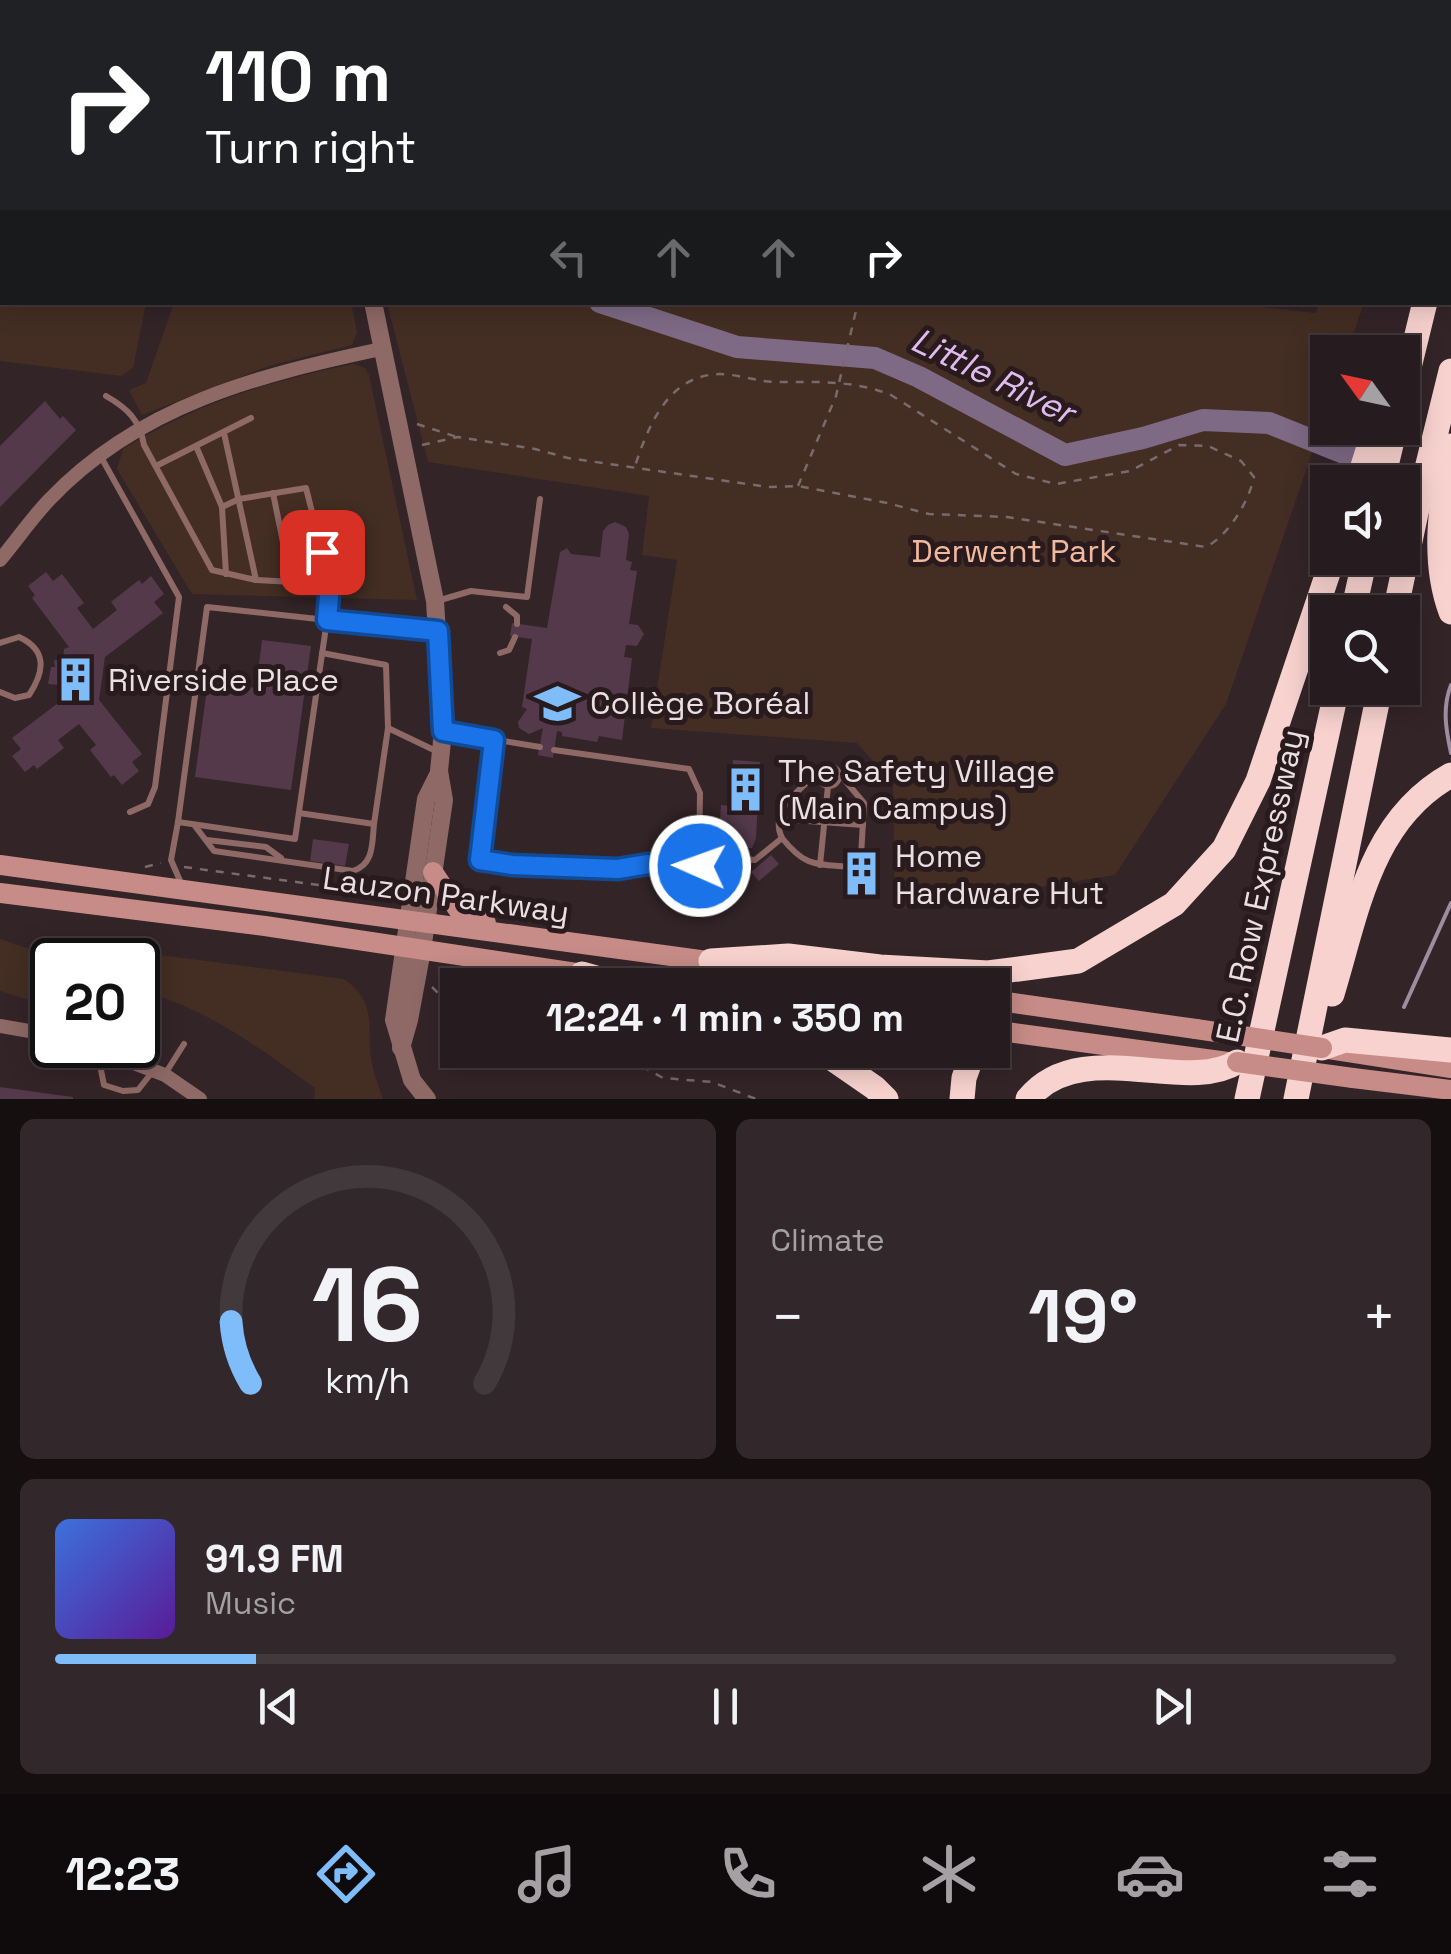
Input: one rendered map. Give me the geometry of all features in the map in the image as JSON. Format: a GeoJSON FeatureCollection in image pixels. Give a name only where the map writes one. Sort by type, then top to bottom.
{"type":"FeatureCollection","features":[{"type":"Feature","properties":{"kind":"highway"},"geometry":{"type":"LineString","coordinates":[[1403,335],[1411,309],[1417,305]]}},
{"type":"Feature","properties":{"kind":"highway"},"geometry":{"type":"LineString","coordinates":[[1414,335],[1420,305]]}},
{"type":"Feature","properties":{"kind":"highway"},"geometry":{"type":"LineString","coordinates":[[1399,595],[1451,371]]}},
{"type":"Feature","properties":{"kind":"highway"},"geometry":{"type":"LineString","coordinates":[[1451,446],[1439,515],[1441,579],[1451,612]]}},
{"type":"Feature","properties":{"kind":"highway"},"geometry":{"type":"LineString","coordinates":[[711,962],[788,956],[988,973],[1078,960],[1174,904],[1224,850],[1258,781],[1328,575]]}},
{"type":"Feature","properties":{"kind":"highway","name":"E.C. Row Expressway"},"geometry":{"type":"LineString","coordinates":[[1247,1099],[1333,705]]}},
{"type":"Feature","properties":{"kind":"highway"},"geometry":{"type":"LineString","coordinates":[[1297,1099],[1377,705]]}},
{"type":"Feature","properties":{"kind":"highway"},"geometry":{"type":"LineString","coordinates":[[1297,1099],[1381,845],[1403,811],[1451,775]]}},
{"type":"Feature","properties":{"kind":"highway"},"geometry":{"type":"LineString","coordinates":[[1234,1099],[1275,976]]}},
{"type":"Feature","properties":{"kind":"highway"},"geometry":{"type":"LineString","coordinates":[[1322,1048],[1345,1040],[1358,1047],[1451,1050]]}},
{"type":"Feature","properties":{"kind":"highway"},"geometry":{"type":"LineString","coordinates":[[1028,1099],[1063,1073],[1189,1064],[1220,1073],[1237,1062]]}},
{"type":"Feature","properties":{"kind":"highway"},"geometry":{"type":"LineString","coordinates":[[846,1068],[886,1099]]}},
{"type":"Feature","properties":{"kind":"highway"},"geometry":{"type":"LineString","coordinates":[[962,1099],[968,1068]]}},
{"type":"Feature","properties":{"kind":"main road","name":"Lauzon Parkway"},"geometry":{"type":"LineString","coordinates":[[0,865],[756,968]]}},
{"type":"Feature","properties":{"kind":"main road"},"geometry":{"type":"LineString","coordinates":[[434,872],[459,911],[511,934]]}},
{"type":"Feature","properties":{"kind":"main road","name":"Lauzon Parkway"},"geometry":{"type":"LineString","coordinates":[[0,893],[543,968]]}},
{"type":"Feature","properties":{"kind":"main road"},"geometry":{"type":"LineString","coordinates":[[1010,1006],[1322,1048]]}},
{"type":"Feature","properties":{"kind":"main road"},"geometry":{"type":"LineString","coordinates":[[1010,1033],[1189,1064]]}},
{"type":"Feature","properties":{"kind":"main road"},"geometry":{"type":"LineString","coordinates":[[1358,1047],[1451,1068]]}},
{"type":"Feature","properties":{"kind":"main road"},"geometry":{"type":"LineString","coordinates":[[1237,1062],[1451,1090]]}},
{"type":"Feature","properties":{"kind":"street"},"geometry":{"type":"LineString","coordinates":[[374,305],[436,601],[444,800],[434,872],[418,921]]}},
{"type":"Feature","properties":{"kind":"street"},"geometry":{"type":"LineString","coordinates":[[0,560],[50,499],[100,456],[142,430],[224,388],[382,348]]}},
{"type":"Feature","properties":{"kind":"street"},"geometry":{"type":"LineString","coordinates":[[427,1099],[412,1080],[394,1020],[418,921],[426,798],[440,762]]}},
{"type":"Feature","properties":{"kind":"street"},"geometry":{"type":"LineString","coordinates":[[0,1026],[30,1031]]}},
{"type":"Feature","properties":{"kind":"street"},"geometry":{"type":"LineString","coordinates":[[147,1068],[200,1099]]}},
{"type":"Feature","properties":{"kind":"lane"},"geometry":{"type":"LineString","coordinates":[[106,396],[126,407],[142,430],[144,445],[212,570],[256,580],[330,584]]}},
{"type":"Feature","properties":{"kind":"lane"},"geometry":{"type":"LineString","coordinates":[[156,466],[252,418]]}},
{"type":"Feature","properties":{"kind":"lane"},"geometry":{"type":"LineString","coordinates":[[224,432],[256,580]]}},
{"type":"Feature","properties":{"kind":"lane"},"geometry":{"type":"LineString","coordinates":[[196,446],[222,507],[226,574]]}},
{"type":"Feature","properties":{"kind":"lane"},"geometry":{"type":"LineString","coordinates":[[100,456],[180,597],[155,787],[148,804],[130,812]]}},
{"type":"Feature","properties":{"kind":"lane"},"geometry":{"type":"LineString","coordinates":[[178,822],[295,839],[327,620],[330,584],[306,488],[239,500],[222,507]]}},
{"type":"Feature","properties":{"kind":"lane"},"geometry":{"type":"LineString","coordinates":[[274,493],[291,582]]}},
{"type":"Feature","properties":{"kind":"lane"},"geometry":{"type":"LineString","coordinates":[[436,601],[471,591],[527,597],[540,499]]}},
{"type":"Feature","properties":{"kind":"lane"},"geometry":{"type":"LineString","coordinates":[[184,890],[172,860],[207,607],[438,631]]}},
{"type":"Feature","properties":{"kind":"lane"},"geometry":{"type":"LineString","coordinates":[[506,607],[517,616],[517,624]]}},
{"type":"Feature","properties":{"kind":"lane"},"geometry":{"type":"LineString","coordinates":[[0,642],[18,637],[34,644],[40,656],[38,682],[29,695],[15,698],[0,692]]}},
{"type":"Feature","properties":{"kind":"lane"},"geometry":{"type":"LineString","coordinates":[[500,652],[509,650],[515,637]]}},
{"type":"Feature","properties":{"kind":"lane"},"geometry":{"type":"LineString","coordinates":[[194,825],[214,850],[353,871],[364,867],[370,859],[388,728],[386,665],[322,653]]}},
{"type":"Feature","properties":{"kind":"lane"},"geometry":{"type":"LineString","coordinates":[[388,728],[440,762]]}},
{"type":"Feature","properties":{"kind":"lane"},"geometry":{"type":"LineString","coordinates":[[443,731],[540,747]]}},
{"type":"Feature","properties":{"kind":"lane"},"geometry":{"type":"LineString","coordinates":[[494,740],[480,860],[618,869],[648,864],[700,866],[700,793],[689,769],[554,750]]}},
{"type":"Feature","properties":{"kind":"lane"},"geometry":{"type":"LineString","coordinates":[[828,766],[837,770],[864,802],[858,864],[852,868],[808,864],[798,858],[778,830],[783,806],[820,771],[828,766]]}},
{"type":"Feature","properties":{"kind":"lane"},"geometry":{"type":"LineString","coordinates":[[828,786],[836,783],[837,770]]}},
{"type":"Feature","properties":{"kind":"lane"},"geometry":{"type":"LineString","coordinates":[[820,771],[820,781],[828,786]]}},
{"type":"Feature","properties":{"kind":"lane"},"geometry":{"type":"LineString","coordinates":[[820,864],[828,786]]}},
{"type":"Feature","properties":{"kind":"lane"},"geometry":{"type":"LineString","coordinates":[[299,813],[374,824]]}},
{"type":"Feature","properties":{"kind":"lane"},"geometry":{"type":"LineString","coordinates":[[780,819],[863,825]]}},
{"type":"Feature","properties":{"kind":"lane"},"geometry":{"type":"LineString","coordinates":[[700,855],[756,860],[782,838]]}},
{"type":"Feature","properties":{"kind":"lane"},"geometry":{"type":"LineString","coordinates":[[101,1068],[104,1086],[138,1090],[184,1044]]}},
{"type":"Feature","properties":{"kind":"path"},"geometry":{"type":"LineString","coordinates":[[798,486],[828,418],[857,305]]}},
{"type":"Feature","properties":{"kind":"path"},"geometry":{"type":"LineString","coordinates":[[417,424],[458,437],[535,448],[568,458],[768,487],[798,486],[929,514],[1006,517],[1206,547],[1236,516],[1251,492],[1254,477],[1241,461],[1208,446],[1179,445],[1130,472],[1056,484],[1016,474],[891,394],[868,386],[818,380],[765,382],[709,374],[671,396],[656,414],[634,466]]}},
{"type":"Feature","properties":{"kind":"path"},"geometry":{"type":"LineString","coordinates":[[422,445],[458,437]]}},
{"type":"Feature","properties":{"kind":"path"},"geometry":{"type":"LineString","coordinates":[[186,868],[326,886],[355,897]]}},
{"type":"Feature","properties":{"kind":"path"},"geometry":{"type":"LineString","coordinates":[[431,985],[440,996]]}},
{"type":"Feature","properties":{"kind":"path"},"geometry":{"type":"LineString","coordinates":[[645,1068],[662,1078],[712,1082],[756,1099]]}},
{"type":"Feature","properties":{"kind":"green space"},"geometry":{"type":"Polygon","coordinates":[[[0,305],[146,305],[133,368],[121,376],[0,361],[0,305]]]}},
{"type":"Feature","properties":{"kind":"green space"},"geometry":{"type":"Polygon","coordinates":[[[173,305],[351,305],[357,332],[352,345],[269,366],[142,415],[129,390],[146,383],[173,305]]]}},
{"type":"Feature","properties":{"kind":"green space","name":"Derwent Park"},"geometry":{"type":"Polygon","coordinates":[[[388,305],[1242,305],[1316,313],[1318,305],[1363,305],[1353,335],[1310,335],[1310,445],[1315,445],[1226,704],[1115,875],[895,910],[893,784],[857,743],[651,728],[677,560],[642,555],[649,496],[428,462],[388,305]]]}},
{"type":"Feature","properties":{"kind":"green space"},"geometry":{"type":"Polygon","coordinates":[[[353,364],[365,368],[369,375],[417,600],[192,594],[117,469],[123,449],[179,418],[234,396],[353,364]]]}},
{"type":"Feature","properties":{"kind":"green space"},"geometry":{"type":"Polygon","coordinates":[[[0,939],[30,949],[30,1000],[0,991],[0,939]]]}},
{"type":"Feature","properties":{"kind":"green space"},"geometry":{"type":"Polygon","coordinates":[[[160,955],[344,979],[356,989],[367,1009],[373,1068],[383,1099],[314,1099],[315,1088],[274,1058],[231,1030],[162,998],[160,955]]]}},
{"type":"Feature","properties":{"kind":"building"},"geometry":{"type":"Polygon","coordinates":[[[45,401],[76,430],[0,507],[0,446],[45,401]]]}},
{"type":"Feature","properties":{"kind":"building"},"geometry":{"type":"Polygon","coordinates":[[[615,522],[626,527],[626,560],[632,562],[630,570],[637,571],[629,624],[638,625],[644,634],[637,646],[626,645],[624,657],[632,658],[622,740],[599,736],[597,742],[562,736],[557,731],[553,758],[538,755],[543,728],[529,734],[519,728],[518,722],[527,709],[522,707],[532,639],[510,636],[512,623],[547,628],[560,552],[567,548],[571,554],[600,557],[603,531],[615,522]]]}},
{"type":"Feature","properties":{"kind":"building","name":"Riverside Place"},"geometry":{"type":"Polygon","coordinates":[[[46,572],[53,581],[62,574],[84,603],[77,608],[93,629],[117,610],[111,602],[139,580],[142,584],[151,576],[164,594],[154,602],[163,613],[105,657],[99,700],[142,754],[132,762],[139,771],[122,785],[90,750],[96,745],[79,724],[58,740],[64,748],[37,769],[34,765],[25,772],[12,756],[21,749],[12,738],[62,700],[58,697],[60,685],[48,684],[54,660],[63,661],[64,649],[69,647],[32,598],[35,595],[28,586],[46,572]]]}},
{"type":"Feature","properties":{"kind":"building"},"geometry":{"type":"Polygon","coordinates":[[[262,640],[311,646],[291,790],[195,777],[208,681],[256,688],[262,640]]]}},
{"type":"Feature","properties":{"kind":"building","name":"The Safety Village (Main Campus)"},"geometry":{"type":"Polygon","coordinates":[[[733,760],[760,762],[756,838],[752,848],[745,851],[713,849],[715,821],[720,821],[721,805],[730,806],[733,760]]]}},
{"type":"Feature","properties":{"kind":"building"},"geometry":{"type":"Polygon","coordinates":[[[313,839],[349,844],[345,866],[310,861],[313,839]]]}},
{"type":"Feature","properties":{"kind":"building"},"geometry":{"type":"Polygon","coordinates":[[[771,855],[779,864],[759,881],[751,872],[771,855]]]}},
{"type":"Feature","properties":{"kind":"building"},"geometry":{"type":"Polygon","coordinates":[[[0,1087],[73,1097],[73,1099],[0,1099],[0,1087]]]}},
{"type":"Feature","properties":{"kind":"waterway","name":"Little River"},"geometry":{"type":"LineString","coordinates":[[609,305],[737,347],[875,358],[919,377],[1065,455],[1203,420],[1269,423],[1354,457]]}},
{"type":"Feature","properties":{"kind":"waterway"},"geometry":{"type":"LineString","coordinates":[[1451,685],[1446,711],[1451,753]]}},
{"type":"Feature","properties":{"kind":"waterway"},"geometry":{"type":"LineString","coordinates":[[1404,1007],[1451,903]]}},
{"type":"Feature","properties":{"kind":"place","name":"Riverside Place"},"geometry":{"type":"Point","coordinates":[75,680]}},
{"type":"Feature","properties":{"kind":"place","name":"Collège Boréal"},"geometry":{"type":"Point","coordinates":[557,703]}},
{"type":"Feature","properties":{"kind":"place","name":"The Safety Village (Main Campus)"},"geometry":{"type":"Point","coordinates":[745,789]}},
{"type":"Feature","properties":{"kind":"place","name":"Home Hardware Hut"},"geometry":{"type":"Point","coordinates":[862,874]}},
{"type":"Feature","properties":{"kind":"route"},"geometry":{"type":"LineString","coordinates":[[322,552],[330,584],[327,620],[438,631],[443,731],[494,740],[480,860],[618,869],[648,864],[700,866]]}}]}
